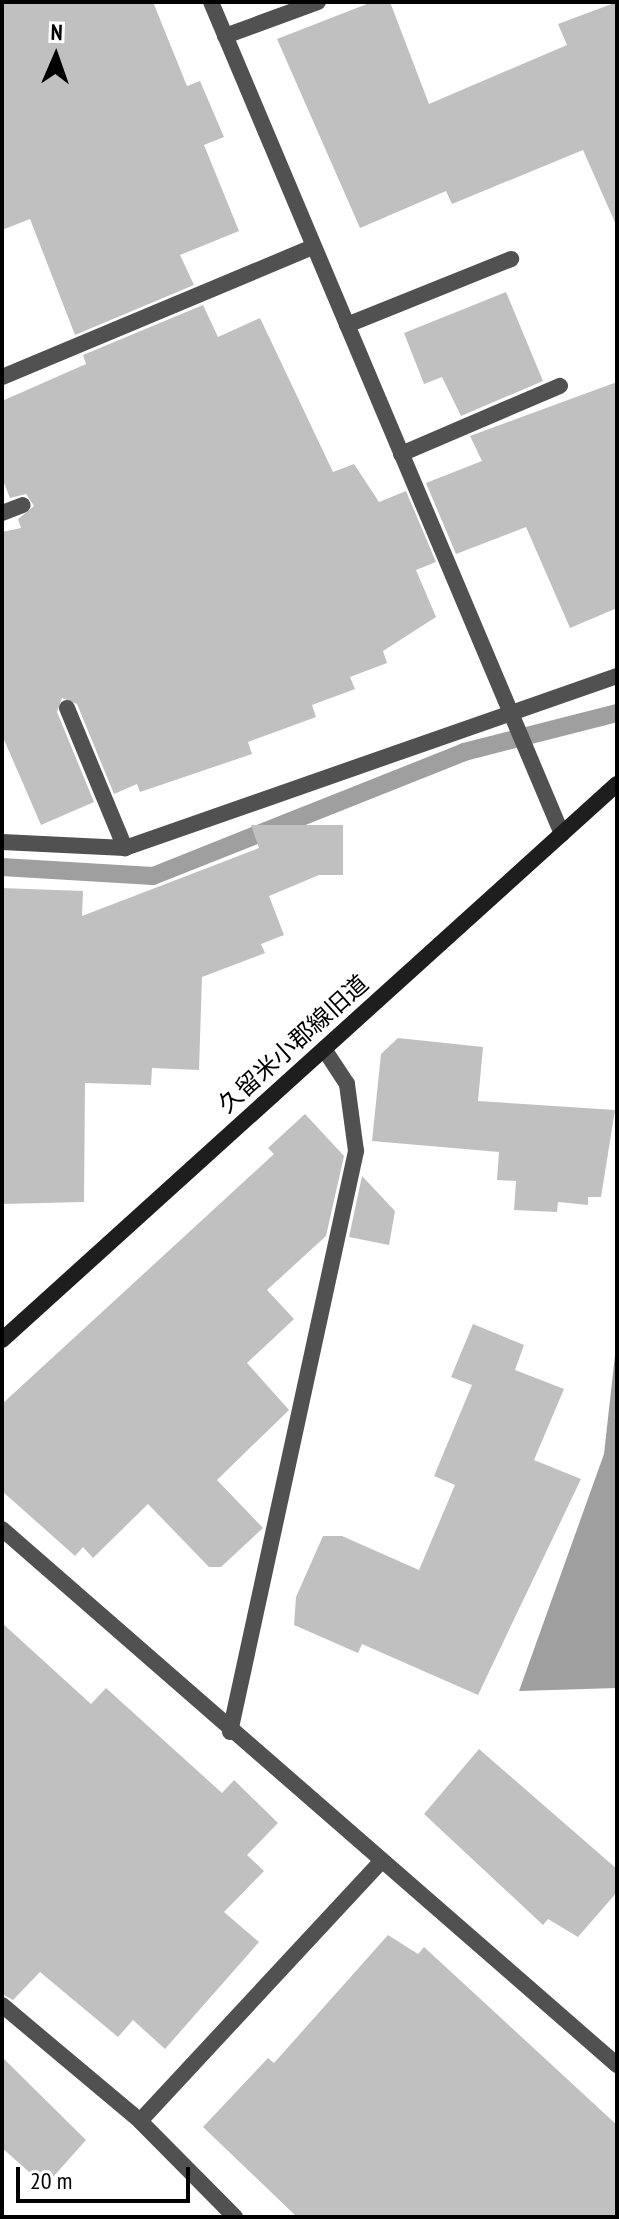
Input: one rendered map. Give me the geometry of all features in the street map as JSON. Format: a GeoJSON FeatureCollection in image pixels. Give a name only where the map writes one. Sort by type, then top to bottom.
{"type":"FeatureCollection","features":[{"type":"Feature","properties":{"kind":"street"},"geometry":{"type":"LineString","coordinates":[[211,2],[562,834]]}},
{"type":"Feature","properties":{"kind":"street"},"geometry":{"type":"LineString","coordinates":[[225,36],[318,2]]}},
{"type":"Feature","properties":{"kind":"street"},"geometry":{"type":"LineString","coordinates":[[2,377],[313,247]]}},
{"type":"Feature","properties":{"kind":"street"},"geometry":{"type":"LineString","coordinates":[[347,325],[511,259]]}},
{"type":"Feature","properties":{"kind":"street"},"geometry":{"type":"LineString","coordinates":[[401,454],[560,386]]}},
{"type":"Feature","properties":{"kind":"street"},"geometry":{"type":"LineString","coordinates":[[2,513],[23,505]]}},
{"type":"Feature","properties":{"kind":"street"},"geometry":{"type":"LineString","coordinates":[[2,842],[125,848],[617,676]]}},
{"type":"Feature","properties":{"kind":"street"},"geometry":{"type":"LineString","coordinates":[[67,708],[125,848]]}},
{"type":"Feature","properties":{"kind":"street","name":"久留米小郡線旧道"},"geometry":{"type":"LineString","coordinates":[[2,1340],[617,784]]}},
{"type":"Feature","properties":{"kind":"street"},"geometry":{"type":"LineString","coordinates":[[230,1732],[356,1151],[347,1084],[324,1049]]}},
{"type":"Feature","properties":{"kind":"street"},"geometry":{"type":"LineString","coordinates":[[2,1529],[379,1864],[617,2065]]}},
{"type":"Feature","properties":{"kind":"street"},"geometry":{"type":"LineString","coordinates":[[140,2121],[379,1864]]}},
{"type":"Feature","properties":{"kind":"street"},"geometry":{"type":"LineString","coordinates":[[2,2005],[140,2121],[235,2217]]}},
{"type":"Feature","properties":{"kind":"shaded area"},"geometry":{"type":"Polygon","coordinates":[[[617,1337],[617,1688],[519,1691],[604,1454],[617,1337]]]}},
{"type":"Feature","properties":{"kind":"building"},"geometry":{"type":"Polygon","coordinates":[[[2,2],[153,2],[187,86],[200,81],[224,137],[204,145],[239,231],[180,255],[194,285],[75,335],[30,219],[2,230],[2,2]]]}},
{"type":"Feature","properties":{"kind":"building"},"geometry":{"type":"Polygon","coordinates":[[[372,2],[390,2],[429,104],[567,45],[558,24],[617,2],[617,227],[583,150],[452,204],[446,191],[360,228],[277,39],[372,2]]]}},
{"type":"Feature","properties":{"kind":"building"},"geometry":{"type":"Polygon","coordinates":[[[506,292],[543,381],[461,416],[442,377],[424,384],[404,333],[506,292]]]}},
{"type":"Feature","properties":{"kind":"building"},"geometry":{"type":"Polygon","coordinates":[[[203,305],[218,337],[260,318],[333,472],[354,464],[379,502],[406,491],[436,562],[416,570],[436,617],[383,651],[387,663],[350,677],[355,689],[312,705],[316,717],[248,742],[252,754],[140,792],[137,784],[114,794],[77,704],[62,698],[57,712],[94,802],[41,825],[2,735],[2,532],[21,528],[18,519],[34,506],[26,494],[10,498],[2,478],[2,401],[86,364],[83,355],[203,305]]]}},
{"type":"Feature","properties":{"kind":"building"},"geometry":{"type":"Polygon","coordinates":[[[617,382],[617,608],[570,628],[526,527],[456,554],[426,483],[482,461],[470,436],[617,382]]]}},
{"type":"Feature","properties":{"kind":"building"},"geometry":{"type":"Polygon","coordinates":[[[251,825],[343,825],[343,875],[319,875],[269,896],[284,935],[261,944],[265,953],[202,977],[199,1070],[152,1068],[151,1085],[85,1083],[84,1202],[2,1204],[2,888],[83,891],[82,916],[259,848],[251,825]]]}},
{"type":"Feature","properties":{"kind":"building"},"geometry":{"type":"Polygon","coordinates":[[[398,1038],[483,1047],[478,1101],[615,1110],[601,1197],[588,1197],[588,1205],[558,1202],[557,1212],[514,1210],[516,1181],[497,1180],[499,1152],[372,1141],[381,1054],[398,1038]]]}},
{"type":"Feature","properties":{"kind":"building"},"geometry":{"type":"Polygon","coordinates":[[[305,1114],[344,1156],[326,1236],[267,1290],[294,1319],[247,1363],[289,1410],[217,1480],[263,1528],[221,1567],[209,1567],[148,1504],[93,1558],[83,1547],[75,1556],[2,1491],[2,1404],[274,1154],[268,1148],[305,1114]]]}},
{"type":"Feature","properties":{"kind":"building"},"geometry":{"type":"Polygon","coordinates":[[[362,1176],[395,1211],[389,1245],[349,1237],[362,1176]]]}},
{"type":"Feature","properties":{"kind":"building"},"geometry":{"type":"Polygon","coordinates":[[[473,1324],[524,1345],[515,1370],[564,1389],[534,1460],[581,1479],[478,1695],[362,1644],[358,1653],[294,1625],[296,1597],[323,1536],[342,1536],[419,1570],[455,1485],[434,1476],[472,1385],[451,1377],[473,1324]]]}},
{"type":"Feature","properties":{"kind":"building"},"geometry":{"type":"Polygon","coordinates":[[[2,1623],[91,1704],[106,1688],[222,1793],[234,1780],[278,1823],[247,1855],[264,1871],[224,1912],[259,1942],[165,2049],[133,2020],[118,2037],[40,1972],[13,2000],[2,1994],[2,1623]]]}},
{"type":"Feature","properties":{"kind":"building"},"geometry":{"type":"Polygon","coordinates":[[[479,1749],[617,1869],[617,1892],[578,1937],[548,1919],[543,1925],[424,1814],[479,1749]]]}},
{"type":"Feature","properties":{"kind":"building"},"geometry":{"type":"Polygon","coordinates":[[[388,1935],[418,1954],[424,1947],[617,2125],[617,2217],[297,2217],[203,2127],[268,2058],[274,2063],[388,1935]]]}},
{"type":"Feature","properties":{"kind":"building"},"geometry":{"type":"Polygon","coordinates":[[[2,2057],[86,2140],[45,2186],[2,2148],[2,2057]]]}},
{"type":"Feature","properties":{"kind":"waterway"},"geometry":{"type":"LineString","coordinates":[[2,867],[153,876],[464,752],[617,713]]}}]}
